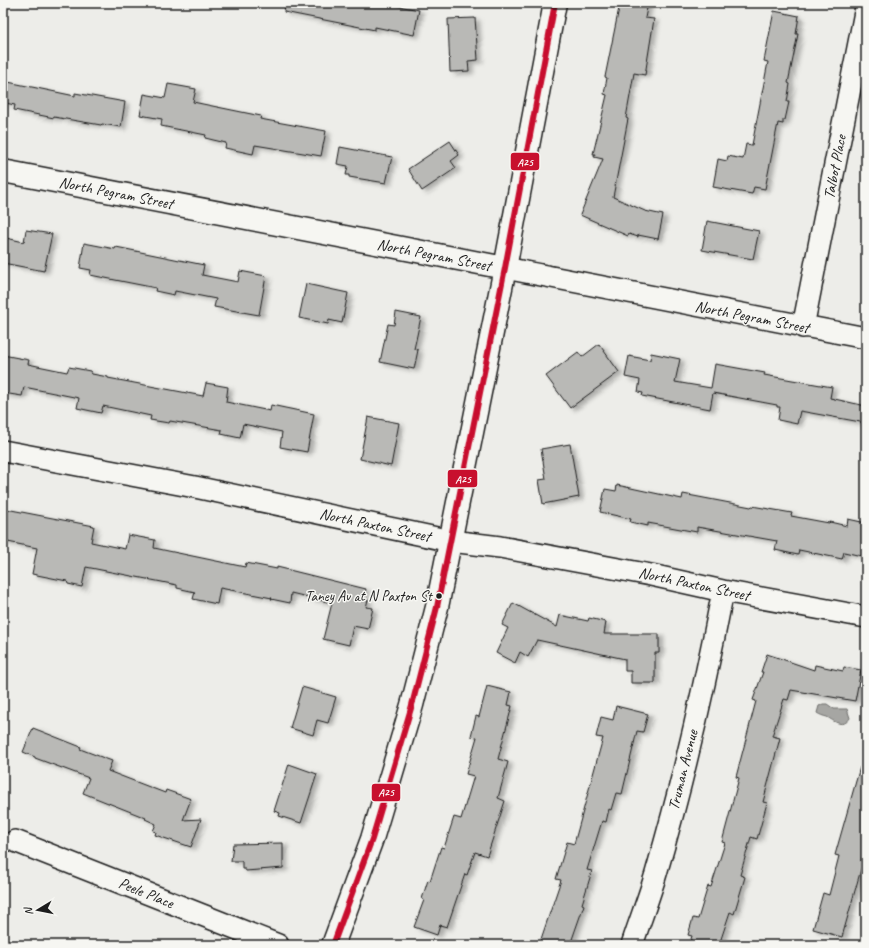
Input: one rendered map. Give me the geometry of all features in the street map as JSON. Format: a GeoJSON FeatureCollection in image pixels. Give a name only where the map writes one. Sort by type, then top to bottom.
{"type":"FeatureCollection","features":[{"type":"Feature","properties":{"kind":"street"},"geometry":{"type":"LineString","coordinates":[[333,945],[372,839],[412,705],[437,607],[452,541],[555,3]]}},
{"type":"Feature","properties":{"kind":"street","name":"Talbot Place"},"geometry":{"type":"LineString","coordinates":[[803,327],[866,8]]}},
{"type":"Feature","properties":{"kind":"street","name":"North Pegram Street"},"geometry":{"type":"LineString","coordinates":[[3,171],[866,338]]}},
{"type":"Feature","properties":{"kind":"street","name":"North Paxton Street"},"geometry":{"type":"LineString","coordinates":[[3,451],[195,487],[452,541],[500,546],[651,575],[723,591],[866,617]]}},
{"type":"Feature","properties":{"kind":"street","name":"Truman Avenue"},"geometry":{"type":"LineString","coordinates":[[632,945],[657,871],[685,767],[723,591]]}},
{"type":"Feature","properties":{"kind":"street","name":"Peele Place"},"geometry":{"type":"LineString","coordinates":[[15,841],[278,945]]}},
{"type":"Feature","properties":{"kind":"shaded area"},"geometry":{"type":"Polygon","coordinates":[[[827,704],[834,709],[847,709],[850,718],[841,724],[817,713],[819,706],[827,704]]]}},
{"type":"Feature","properties":{"kind":"building"},"geometry":{"type":"Polygon","coordinates":[[[285,3],[383,3],[419,10],[414,35],[375,27],[375,30],[284,12],[285,3]]]}},
{"type":"Feature","properties":{"kind":"building"},"geometry":{"type":"Polygon","coordinates":[[[620,3],[648,3],[645,18],[654,19],[645,75],[634,73],[626,118],[628,119],[613,197],[645,211],[663,215],[658,239],[638,235],[638,237],[629,234],[628,236],[580,215],[603,159],[594,157],[595,154],[593,154],[607,95],[604,94],[607,78],[605,77],[620,3]]]}},
{"type":"Feature","properties":{"kind":"building"},"geometry":{"type":"Polygon","coordinates":[[[774,11],[799,16],[796,34],[798,34],[788,83],[790,84],[787,102],[789,102],[783,124],[778,123],[765,189],[754,187],[752,194],[713,187],[718,159],[727,161],[728,156],[743,159],[746,144],[752,145],[768,62],[764,61],[774,11]]]}},
{"type":"Feature","properties":{"kind":"building"},"geometry":{"type":"Polygon","coordinates":[[[475,18],[478,60],[468,61],[469,71],[450,72],[448,19],[475,18]]]}},
{"type":"Feature","properties":{"kind":"building"},"geometry":{"type":"Polygon","coordinates":[[[8,82],[75,96],[75,93],[125,102],[121,127],[54,118],[14,110],[15,105],[5,103],[8,82]]]}},
{"type":"Feature","properties":{"kind":"building"},"geometry":{"type":"Polygon","coordinates":[[[168,84],[196,89],[193,102],[261,116],[260,119],[326,131],[321,156],[255,145],[253,154],[225,148],[226,143],[205,138],[206,135],[161,126],[162,119],[140,115],[144,94],[165,98],[168,84]]]}},
{"type":"Feature","properties":{"kind":"building"},"geometry":{"type":"Polygon","coordinates":[[[450,141],[459,155],[451,161],[456,168],[422,191],[408,169],[450,141]]]}},
{"type":"Feature","properties":{"kind":"building"},"geometry":{"type":"Polygon","coordinates":[[[340,147],[392,157],[386,183],[349,177],[349,175],[346,175],[348,166],[337,164],[340,147]]]}},
{"type":"Feature","properties":{"kind":"building"},"geometry":{"type":"Polygon","coordinates":[[[707,221],[759,231],[753,259],[702,250],[707,221]]]}},
{"type":"Feature","properties":{"kind":"building"},"geometry":{"type":"Polygon","coordinates":[[[26,230],[52,234],[44,271],[3,263],[6,238],[24,242],[26,230]]]}},
{"type":"Feature","properties":{"kind":"building"},"geometry":{"type":"Polygon","coordinates":[[[84,243],[115,249],[116,247],[204,265],[202,275],[238,282],[240,271],[266,276],[259,315],[214,307],[216,299],[175,291],[174,295],[155,291],[156,288],[90,275],[91,270],[80,268],[84,243]]]}},
{"type":"Feature","properties":{"kind":"building"},"geometry":{"type":"Polygon","coordinates":[[[306,284],[348,293],[342,323],[329,320],[328,324],[299,318],[306,284]]]}},
{"type":"Feature","properties":{"kind":"building"},"geometry":{"type":"Polygon","coordinates":[[[396,312],[421,317],[414,349],[418,350],[414,369],[380,362],[388,324],[394,325],[396,312]]]}},
{"type":"Feature","properties":{"kind":"building"},"geometry":{"type":"Polygon","coordinates":[[[599,344],[619,372],[570,408],[546,376],[578,352],[582,357],[599,344]]]}},
{"type":"Feature","properties":{"kind":"building"},"geometry":{"type":"Polygon","coordinates":[[[651,353],[680,359],[675,382],[711,388],[715,364],[765,373],[764,375],[832,387],[830,398],[866,406],[866,423],[800,411],[797,424],[778,420],[780,407],[777,407],[777,405],[713,393],[710,409],[642,396],[643,393],[638,392],[640,380],[625,377],[629,356],[650,360],[651,353]]]}},
{"type":"Feature","properties":{"kind":"building"},"geometry":{"type":"Polygon","coordinates":[[[3,355],[29,360],[28,364],[67,372],[69,367],[90,371],[92,374],[108,378],[203,396],[206,383],[228,387],[226,402],[270,411],[271,405],[314,414],[307,452],[280,447],[282,432],[243,424],[240,438],[221,434],[222,430],[170,421],[169,423],[150,420],[151,416],[103,406],[101,413],[77,408],[79,398],[24,387],[22,396],[3,393],[3,355]]]}},
{"type":"Feature","properties":{"kind":"building"},"geometry":{"type":"Polygon","coordinates":[[[368,417],[399,423],[391,466],[360,459],[368,417]]]}},
{"type":"Feature","properties":{"kind":"building"},"geometry":{"type":"Polygon","coordinates":[[[570,444],[579,497],[543,504],[539,480],[546,479],[541,449],[570,444]]]}},
{"type":"Feature","properties":{"kind":"building"},"geometry":{"type":"Polygon","coordinates":[[[617,485],[682,499],[683,494],[792,513],[791,516],[847,526],[848,519],[866,523],[866,557],[844,552],[842,559],[799,550],[798,555],[775,550],[777,541],[697,527],[697,532],[648,523],[648,526],[630,522],[631,519],[600,512],[605,489],[616,491],[617,485]]]}},
{"type":"Feature","properties":{"kind":"building"},"geometry":{"type":"Polygon","coordinates":[[[6,509],[94,526],[91,542],[125,549],[128,535],[155,540],[154,548],[245,567],[246,563],[277,569],[277,567],[366,589],[363,599],[368,600],[366,607],[373,608],[368,629],[353,626],[349,645],[323,639],[332,603],[291,593],[290,603],[220,588],[217,604],[193,599],[195,592],[177,588],[177,585],[86,567],[82,587],[68,584],[67,581],[32,574],[37,548],[3,541],[3,512],[6,513],[6,509]]]}},
{"type":"Feature","properties":{"kind":"building"},"geometry":{"type":"Polygon","coordinates":[[[513,603],[557,627],[560,615],[588,621],[589,618],[606,622],[604,634],[659,634],[659,653],[655,653],[655,683],[631,683],[631,671],[625,671],[625,659],[537,640],[528,657],[520,652],[515,663],[496,653],[508,628],[502,625],[513,603]]]}},
{"type":"Feature","properties":{"kind":"building"},"geometry":{"type":"Polygon","coordinates":[[[767,654],[814,670],[815,665],[843,671],[844,667],[861,670],[855,701],[791,690],[788,700],[784,699],[772,736],[780,738],[763,802],[767,803],[757,839],[751,837],[740,875],[745,877],[734,914],[730,912],[719,945],[689,945],[692,936],[688,935],[693,918],[698,919],[708,886],[711,887],[725,843],[722,842],[739,778],[736,777],[756,701],[753,700],[763,672],[761,672],[767,654]]]}},
{"type":"Feature","properties":{"kind":"building"},"geometry":{"type":"Polygon","coordinates":[[[487,686],[511,692],[508,705],[512,706],[498,759],[508,762],[498,798],[505,801],[487,856],[475,852],[467,875],[465,874],[447,927],[440,925],[437,935],[414,927],[424,900],[422,899],[428,880],[430,881],[441,847],[444,848],[454,817],[461,819],[474,776],[466,774],[477,737],[471,736],[476,716],[479,717],[487,686]]]}},
{"type":"Feature","properties":{"kind":"building"},"geometry":{"type":"Polygon","coordinates":[[[302,687],[336,697],[328,723],[317,720],[313,735],[290,728],[302,687]]]}},
{"type":"Feature","properties":{"kind":"building"},"geometry":{"type":"Polygon","coordinates":[[[616,706],[648,714],[643,732],[637,731],[622,794],[616,793],[611,810],[609,809],[606,822],[602,821],[587,870],[592,871],[582,904],[584,905],[570,945],[539,945],[561,880],[556,879],[567,842],[574,844],[603,738],[596,737],[601,717],[613,720],[616,706]]]}},
{"type":"Feature","properties":{"kind":"building"},"geometry":{"type":"Polygon","coordinates":[[[33,728],[81,747],[80,749],[112,761],[108,771],[165,793],[166,790],[191,799],[183,820],[201,819],[191,847],[155,835],[156,832],[153,831],[156,824],[145,819],[146,818],[83,793],[89,778],[23,752],[33,728]]]}},
{"type":"Feature","properties":{"kind":"building"},"geometry":{"type":"Polygon","coordinates":[[[289,764],[317,774],[301,823],[279,816],[280,813],[274,811],[289,764]]]}},
{"type":"Feature","properties":{"kind":"building"},"geometry":{"type":"Polygon","coordinates":[[[860,767],[866,767],[866,845],[861,861],[863,862],[842,937],[813,929],[823,893],[829,895],[839,856],[835,855],[860,767]]]}},
{"type":"Feature","properties":{"kind":"building"},"geometry":{"type":"Polygon","coordinates":[[[283,843],[283,868],[246,871],[245,869],[242,869],[242,861],[231,861],[233,844],[283,843]]]}},
{"type":"Feature","properties":{"kind":"transit line","name":"A25"},"geometry":{"type":"LineString","coordinates":[[333,945],[372,839],[412,705],[437,607],[505,268],[555,3]]}},
{"type":"Feature","properties":{"kind":"place","name":"Taney Av at N Paxton St"},"geometry":{"type":"Point","coordinates":[439,596]}}]}
